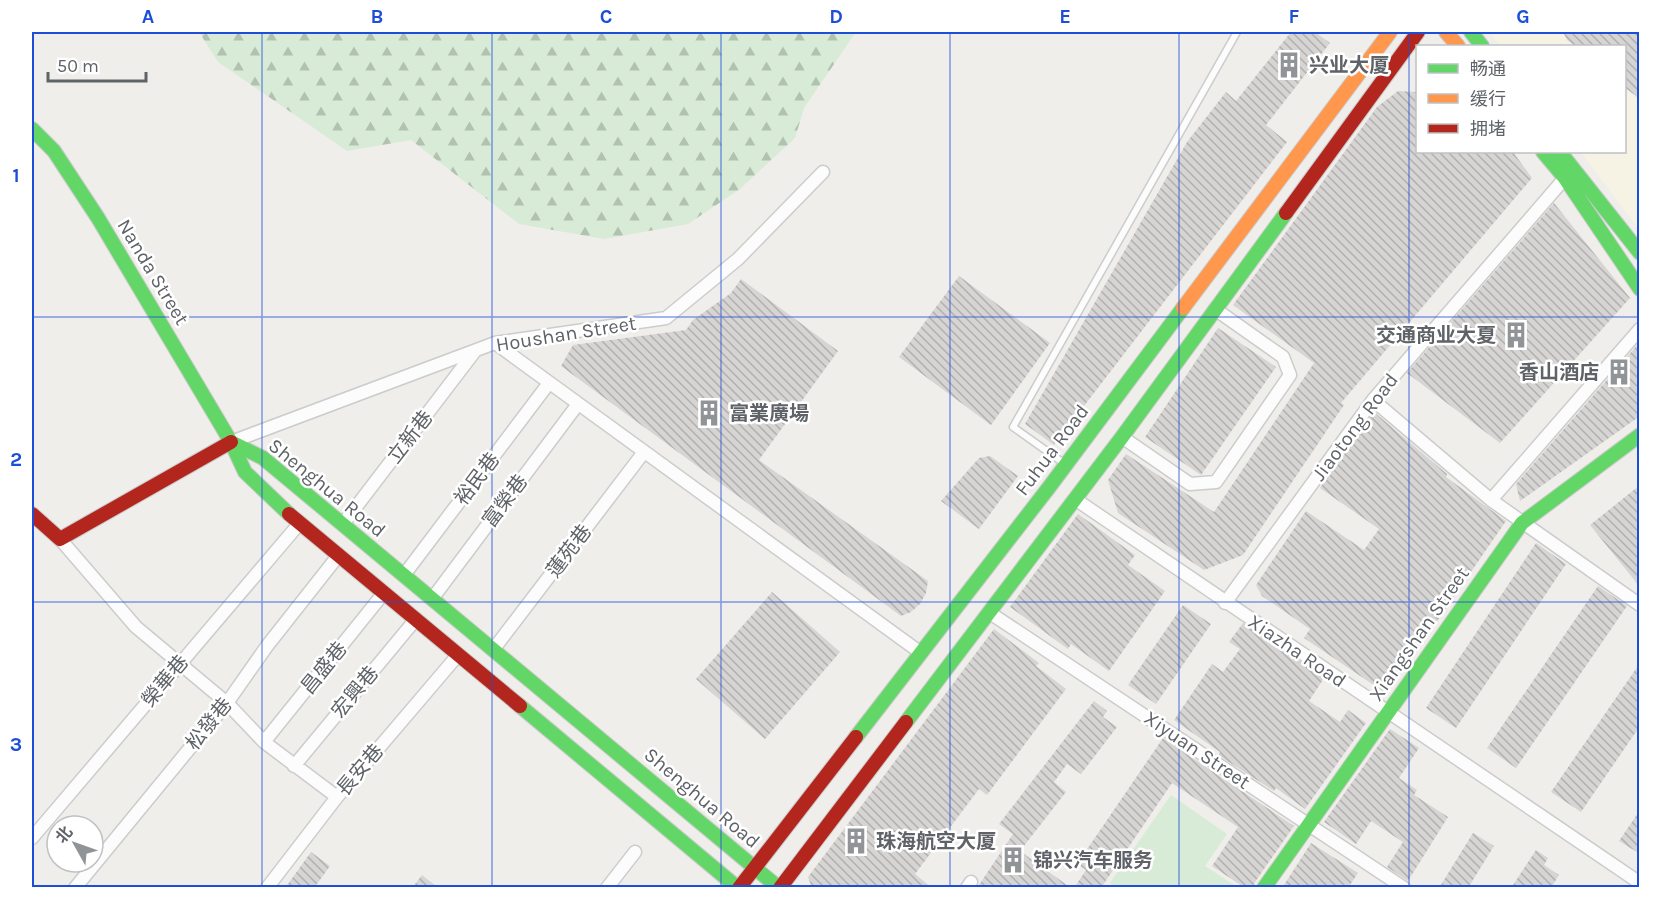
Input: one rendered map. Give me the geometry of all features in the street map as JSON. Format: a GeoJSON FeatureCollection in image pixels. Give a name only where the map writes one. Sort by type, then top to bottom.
{"type":"FeatureCollection","features":[{"type":"Feature","properties":{"kind":"main road","name":"Fuhua Road"},"geometry":{"type":"LineString","coordinates":[[739,888],[1066,464],[1390,32]]}},
{"type":"Feature","properties":{"kind":"main road"},"geometry":{"type":"LineString","coordinates":[[780,888],[1122,437],[1418,32]]}},
{"type":"Feature","properties":{"kind":"main road"},"geometry":{"type":"LineString","coordinates":[[1446,32],[1457,45]]}},
{"type":"Feature","properties":{"kind":"main road"},"geometry":{"type":"LineString","coordinates":[[1471,32],[1481,45]]}},
{"type":"Feature","properties":{"kind":"main road","name":"Nanda Street"},"geometry":{"type":"LineString","coordinates":[[32,129],[54,151],[98,218],[231,442]]}},
{"type":"Feature","properties":{"kind":"main road"},"geometry":{"type":"LineString","coordinates":[[1544,153],[1565,178],[1640,289]]}},
{"type":"Feature","properties":{"kind":"main road"},"geometry":{"type":"LineString","coordinates":[[1561,153],[1640,253]]}},
{"type":"Feature","properties":{"kind":"main road","name":"Xiangshan Street"},"geometry":{"type":"LineString","coordinates":[[1264,888],[1522,523],[1640,435]]}},
{"type":"Feature","properties":{"kind":"main road"},"geometry":{"type":"LineString","coordinates":[[32,514],[60,539],[231,442]]}},
{"type":"Feature","properties":{"kind":"main road","name":"Shenghua Road"},"geometry":{"type":"LineString","coordinates":[[231,442],[245,472],[299,524],[739,888]]}},
{"type":"Feature","properties":{"kind":"main road","name":"Shenghua Road"},"geometry":{"type":"LineString","coordinates":[[231,442],[263,458],[780,888]]}},
{"type":"Feature","properties":{"kind":"street","name":"Houshan Street"},"geometry":{"type":"LineString","coordinates":[[231,442],[495,343],[666,318],[738,259],[823,172]]}},
{"type":"Feature","properties":{"kind":"street","name":"Jiaotong Road"},"geometry":{"type":"LineString","coordinates":[[1225,603],[1372,400],[1565,178]]}},
{"type":"Feature","properties":{"kind":"street"},"geometry":{"type":"LineString","coordinates":[[1122,437],[1190,484],[1216,482],[1290,375],[1283,357],[1215,309]]}},
{"type":"Feature","properties":{"kind":"street"},"geometry":{"type":"LineString","coordinates":[[1491,500],[1640,329]]}},
{"type":"Feature","properties":{"kind":"street"},"geometry":{"type":"LineString","coordinates":[[495,343],[921,653]]}},
{"type":"Feature","properties":{"kind":"street","name":"立新巷"},"geometry":{"type":"LineString","coordinates":[[343,524],[477,350]]}},
{"type":"Feature","properties":{"kind":"street","name":"裕民巷"},"geometry":{"type":"LineString","coordinates":[[404,575],[549,383]]}},
{"type":"Feature","properties":{"kind":"street"},"geometry":{"type":"LineString","coordinates":[[1372,400],[1491,500],[1640,604]]}},
{"type":"Feature","properties":{"kind":"street","name":"富榮巷"},"geometry":{"type":"LineString","coordinates":[[432,598],[578,404]]}},
{"type":"Feature","properties":{"kind":"street","name":"蓮苑巷"},"geometry":{"type":"LineString","coordinates":[[493,650],[644,452]]}},
{"type":"Feature","properties":{"kind":"street","name":"Xiazha Road"},"geometry":{"type":"LineString","coordinates":[[1075,499],[1640,883]]}},
{"type":"Feature","properties":{"kind":"street","name":"榮華巷"},"geometry":{"type":"LineString","coordinates":[[32,838],[299,524]]}},
{"type":"Feature","properties":{"kind":"street"},"geometry":{"type":"LineString","coordinates":[[60,539],[136,627],[227,703],[264,742],[337,797]]}},
{"type":"Feature","properties":{"kind":"street","name":"松發巷"},"geometry":{"type":"LineString","coordinates":[[75,888],[227,703],[267,646],[338,556]]}},
{"type":"Feature","properties":{"kind":"street","name":"昌盛巷"},"geometry":{"type":"LineString","coordinates":[[264,742],[383,594]]}},
{"type":"Feature","properties":{"kind":"street","name":"Xiyuan Street"},"geometry":{"type":"LineString","coordinates":[[990,613],[1404,888]]}},
{"type":"Feature","properties":{"kind":"street","name":"宏興巷"},"geometry":{"type":"LineString","coordinates":[[294,766],[416,619]]}},
{"type":"Feature","properties":{"kind":"street","name":"長安巷"},"geometry":{"type":"LineString","coordinates":[[267,888],[337,797],[458,655]]}},
{"type":"Feature","properties":{"kind":"street"},"geometry":{"type":"LineString","coordinates":[[607,888],[635,852]]}},
{"type":"Feature","properties":{"kind":"lane"},"geometry":{"type":"LineString","coordinates":[[1066,464],[1012,427],[1237,32]]}},
{"type":"Feature","properties":{"kind":"shaded area"},"geometry":{"type":"Polygon","coordinates":[[[1489,32],[1639,32],[1639,229],[1582,153],[1626,153],[1626,45],[1500,45],[1489,32]]]}},
{"type":"Feature","properties":{"kind":"green space"},"geometry":{"type":"Polygon","coordinates":[[[199,32],[856,32],[804,108],[795,138],[740,189],[688,224],[604,239],[519,224],[411,140],[347,151],[218,62],[199,32]]]}},
{"type":"Feature","properties":{"kind":"green space"},"geometry":{"type":"Polygon","coordinates":[[[1171,795],[1227,834],[1205,866],[1237,887],[1116,888],[1110,883],[1171,795]]]}},
{"type":"Feature","properties":{"kind":"building"},"geometry":{"type":"Polygon","coordinates":[[[1291,32],[1315,32],[1330,43],[1266,125],[1287,142],[1054,445],[1025,424],[1187,142],[1226,92],[1236,101],[1291,32]]]}},
{"type":"Feature","properties":{"kind":"building"},"geometry":{"type":"Polygon","coordinates":[[[1563,32],[1640,32],[1640,99],[1626,88],[1626,45],[1574,45],[1567,40],[1563,32]]]}},
{"type":"Feature","properties":{"kind":"building"},"geometry":{"type":"Polygon","coordinates":[[[1398,91],[1416,92],[1416,153],[1514,153],[1532,178],[1341,403],[1344,405],[1243,555],[1204,570],[1118,513],[1108,480],[1126,454],[1214,512],[1314,363],[1233,305],[1377,107],[1398,91]]]}},
{"type":"Feature","properties":{"kind":"building","name":"交通商业大夏"},"geometry":{"type":"Polygon","coordinates":[[[1554,203],[1630,298],[1500,443],[1407,373],[1554,203]]]}},
{"type":"Feature","properties":{"kind":"building"},"geometry":{"type":"Polygon","coordinates":[[[959,276],[1050,343],[991,425],[899,357],[959,276]]]}},
{"type":"Feature","properties":{"kind":"building","name":"富業廣場"},"geometry":{"type":"Polygon","coordinates":[[[741,279],[838,351],[759,460],[928,581],[926,593],[920,604],[911,612],[901,616],[561,366],[573,345],[686,330],[693,320],[731,293],[741,279]]]}},
{"type":"Feature","properties":{"kind":"building"},"geometry":{"type":"Polygon","coordinates":[[[1218,328],[1276,367],[1201,475],[1145,437],[1218,328]]]}},
{"type":"Feature","properties":{"kind":"building","name":"香山酒店"},"geometry":{"type":"Polygon","coordinates":[[[1640,342],[1640,416],[1520,501],[1516,484],[1640,342]]]}},
{"type":"Feature","properties":{"kind":"building"},"geometry":{"type":"Polygon","coordinates":[[[1374,412],[1447,474],[1446,477],[1506,521],[1387,694],[1304,638],[1310,629],[1262,596],[1256,585],[1306,511],[1364,550],[1379,529],[1320,488],[1374,412]]]}},
{"type":"Feature","properties":{"kind":"building"},"geometry":{"type":"Polygon","coordinates":[[[990,456],[1018,476],[979,529],[941,501],[979,458],[990,456]]]}},
{"type":"Feature","properties":{"kind":"building"},"geometry":{"type":"Polygon","coordinates":[[[1640,485],[1640,587],[1590,525],[1640,485]]]}},
{"type":"Feature","properties":{"kind":"building"},"geometry":{"type":"Polygon","coordinates":[[[1078,514],[1135,555],[1128,565],[1165,591],[1109,671],[1071,644],[1068,649],[1010,607],[1078,514]]]}},
{"type":"Feature","properties":{"kind":"building"},"geometry":{"type":"Polygon","coordinates":[[[1536,543],[1566,564],[1456,728],[1426,708],[1536,543]]]}},
{"type":"Feature","properties":{"kind":"building"},"geometry":{"type":"Polygon","coordinates":[[[1598,586],[1627,606],[1516,768],[1487,748],[1598,586]]]}},
{"type":"Feature","properties":{"kind":"building"},"geometry":{"type":"Polygon","coordinates":[[[772,592],[840,652],[765,739],[696,679],[772,592]]]}},
{"type":"Feature","properties":{"kind":"building"},"geometry":{"type":"Polygon","coordinates":[[[1183,605],[1211,624],[1156,704],[1128,685],[1183,605]]]}},
{"type":"Feature","properties":{"kind":"building"},"geometry":{"type":"Polygon","coordinates":[[[1243,623],[1324,678],[1309,701],[1340,722],[1348,710],[1366,723],[1305,809],[1276,788],[1274,791],[1218,755],[1220,752],[1174,720],[1212,664],[1223,672],[1240,649],[1229,642],[1243,623]]]}},
{"type":"Feature","properties":{"kind":"building"},"geometry":{"type":"Polygon","coordinates":[[[994,629],[1039,663],[1036,666],[1066,689],[987,795],[979,789],[915,874],[932,888],[812,888],[808,877],[994,629]]]}},
{"type":"Feature","properties":{"kind":"building"},"geometry":{"type":"Polygon","coordinates":[[[1640,663],[1640,726],[1581,812],[1551,792],[1640,663]]]}},
{"type":"Feature","properties":{"kind":"building"},"geometry":{"type":"Polygon","coordinates":[[[1094,701],[1107,711],[1103,717],[1117,727],[1081,774],[1067,764],[1054,782],[1066,792],[1020,851],[1071,888],[977,888],[1013,834],[999,824],[1094,701]]]}},
{"type":"Feature","properties":{"kind":"building"},"geometry":{"type":"Polygon","coordinates":[[[1390,729],[1419,748],[1399,778],[1417,790],[1414,795],[1448,817],[1408,881],[1387,867],[1403,842],[1371,821],[1356,844],[1324,822],[1390,729]]]}},
{"type":"Feature","properties":{"kind":"building"},"geometry":{"type":"Polygon","coordinates":[[[1163,738],[1294,826],[1253,888],[1245,888],[1212,866],[1238,827],[1172,783],[1101,888],[1074,888],[1086,870],[1077,864],[1163,738]]]}},
{"type":"Feature","properties":{"kind":"building"},"geometry":{"type":"Polygon","coordinates":[[[1640,810],[1640,854],[1619,841],[1640,810]]]}},
{"type":"Feature","properties":{"kind":"building"},"geometry":{"type":"Polygon","coordinates":[[[1473,833],[1494,846],[1468,888],[1439,888],[1473,833]]]}},
{"type":"Feature","properties":{"kind":"building"},"geometry":{"type":"Polygon","coordinates":[[[1311,843],[1358,873],[1348,888],[1282,888],[1311,843]]]}},
{"type":"Feature","properties":{"kind":"building"},"geometry":{"type":"Polygon","coordinates":[[[1536,850],[1548,858],[1544,865],[1559,875],[1551,888],[1511,888],[1536,850]]]}},
{"type":"Feature","properties":{"kind":"building"},"geometry":{"type":"Polygon","coordinates":[[[311,852],[330,866],[314,888],[285,888],[311,852]]]}},
{"type":"Feature","properties":{"kind":"building"},"geometry":{"type":"Polygon","coordinates":[[[422,875],[438,888],[412,888],[422,875]]]}},
{"type":"Feature","properties":{"kind":"traffic: fast"},"geometry":{"type":"LineString","coordinates":[[1471,32],[1481,45]]}},
{"type":"Feature","properties":{"kind":"traffic: fast"},"geometry":{"type":"LineString","coordinates":[[32,129],[54,151],[98,218],[231,442],[245,472],[289,514]]}},
{"type":"Feature","properties":{"kind":"traffic: fast"},"geometry":{"type":"LineString","coordinates":[[1544,153],[1565,178],[1640,289]]}},
{"type":"Feature","properties":{"kind":"traffic: fast"},"geometry":{"type":"LineString","coordinates":[[1561,153],[1640,253]]}},
{"type":"Feature","properties":{"kind":"traffic: fast"},"geometry":{"type":"LineString","coordinates":[[906,722],[1122,437],[1286,213]]}},
{"type":"Feature","properties":{"kind":"traffic: fast"},"geometry":{"type":"LineString","coordinates":[[856,737],[1050,486],[1183,308]]}},
{"type":"Feature","properties":{"kind":"traffic: fast"},"geometry":{"type":"LineString","coordinates":[[1264,888],[1522,523],[1640,435]]}},
{"type":"Feature","properties":{"kind":"traffic: fast"},"geometry":{"type":"LineString","coordinates":[[231,442],[263,458],[779,888]]}},
{"type":"Feature","properties":{"kind":"traffic: fast"},"geometry":{"type":"LineString","coordinates":[[520,706],[738,888]]}},
{"type":"Feature","properties":{"kind":"traffic: slow"},"geometry":{"type":"LineString","coordinates":[[1183,308],[1390,32]]}},
{"type":"Feature","properties":{"kind":"traffic: slow"},"geometry":{"type":"LineString","coordinates":[[1446,32],[1457,45]]}},
{"type":"Feature","properties":{"kind":"traffic: jam"},"geometry":{"type":"LineString","coordinates":[[1286,213],[1418,32]]}},
{"type":"Feature","properties":{"kind":"traffic: jam"},"geometry":{"type":"LineString","coordinates":[[32,514],[60,539],[231,442]]}},
{"type":"Feature","properties":{"kind":"traffic: jam"},"geometry":{"type":"LineString","coordinates":[[289,514],[520,706]]}},
{"type":"Feature","properties":{"kind":"traffic: jam"},"geometry":{"type":"LineString","coordinates":[[780,888],[906,722]]}},
{"type":"Feature","properties":{"kind":"traffic: jam"},"geometry":{"type":"LineString","coordinates":[[739,888],[856,737]]}},
{"type":"Feature","properties":{"kind":"place","name":"兴业大厦"},"geometry":{"type":"Point","coordinates":[1289,65]}},
{"type":"Feature","properties":{"kind":"place","name":"交通商业大夏"},"geometry":{"type":"Point","coordinates":[1516,335]}},
{"type":"Feature","properties":{"kind":"place","name":"香山酒店"},"geometry":{"type":"Point","coordinates":[1619,372]}},
{"type":"Feature","properties":{"kind":"place","name":"富業廣場"},"geometry":{"type":"Point","coordinates":[709,413]}},
{"type":"Feature","properties":{"kind":"place","name":"珠海航空大厦"},"geometry":{"type":"Point","coordinates":[856,841]}},
{"type":"Feature","properties":{"kind":"place","name":"锦兴汽车服务"},"geometry":{"type":"Point","coordinates":[1013,860]}}]}
